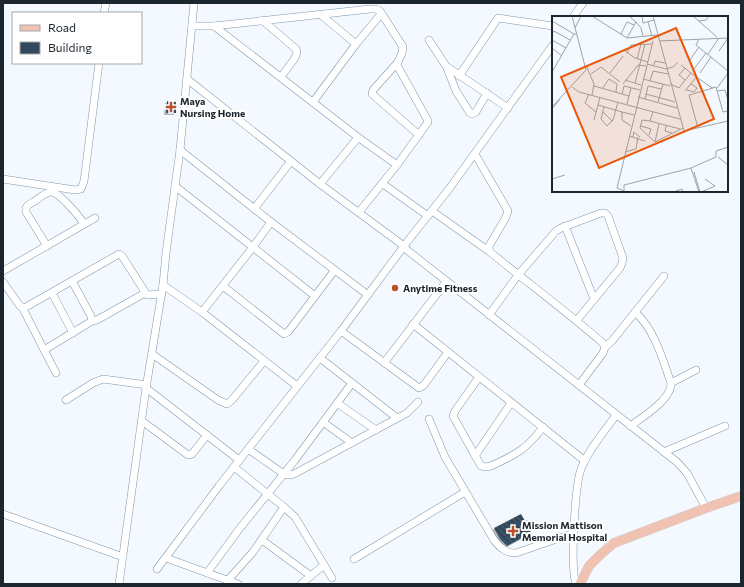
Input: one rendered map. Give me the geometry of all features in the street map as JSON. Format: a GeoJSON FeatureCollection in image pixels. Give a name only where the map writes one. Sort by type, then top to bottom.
{"type":"FeatureCollection","features":[{"type":"Feature","properties":{"kind":"main road"},"geometry":{"type":"LineString","coordinates":[[580,584],[589,566],[614,543],[741,496]]}},
{"type":"Feature","properties":{"kind":"street"},"geometry":{"type":"LineString","coordinates":[[119,584],[146,387],[162,294],[180,150],[194,3]]}},
{"type":"Feature","properties":{"kind":"street"},"geometry":{"type":"LineString","coordinates":[[574,16],[583,3]]}},
{"type":"Feature","properties":{"kind":"street"},"geometry":{"type":"LineString","coordinates":[[192,26],[214,26],[376,9],[403,47],[398,62],[387,72],[373,90],[372,94],[419,135]]}},
{"type":"Feature","properties":{"kind":"street"},"geometry":{"type":"LineString","coordinates":[[313,102],[356,44],[381,14]]}},
{"type":"Feature","properties":{"kind":"street"},"geometry":{"type":"LineString","coordinates":[[322,15],[356,44]]}},
{"type":"Feature","properties":{"kind":"street"},"geometry":{"type":"LineString","coordinates":[[459,76],[498,18],[552,26]]}},
{"type":"Feature","properties":{"kind":"street"},"geometry":{"type":"LineString","coordinates":[[262,20],[298,52],[281,77]]}},
{"type":"Feature","properties":{"kind":"street"},"geometry":{"type":"LineString","coordinates":[[214,26],[359,138],[397,165]]}},
{"type":"Feature","properties":{"kind":"street"},"geometry":{"type":"LineString","coordinates":[[429,40],[446,66],[456,90],[470,113],[472,114],[476,112],[487,93]]}},
{"type":"Feature","properties":{"kind":"street"},"geometry":{"type":"LineString","coordinates":[[157,569],[239,460],[341,331],[475,154],[552,46]]}},
{"type":"Feature","properties":{"kind":"street"},"geometry":{"type":"LineString","coordinates":[[359,212],[383,184],[427,124],[428,118],[398,67],[398,62]]}},
{"type":"Feature","properties":{"kind":"street"},"geometry":{"type":"LineString","coordinates":[[3,179],[75,190],[81,189],[84,181],[99,64]]}},
{"type":"Feature","properties":{"kind":"street"},"geometry":{"type":"LineString","coordinates":[[446,66],[508,108]]}},
{"type":"Feature","properties":{"kind":"street"},"geometry":{"type":"LineString","coordinates":[[187,80],[320,184],[404,246],[446,282],[677,462],[687,473],[706,508]]}},
{"type":"Feature","properties":{"kind":"street"},"geometry":{"type":"LineString","coordinates":[[320,184],[359,138]]}},
{"type":"Feature","properties":{"kind":"street"},"geometry":{"type":"LineString","coordinates":[[180,150],[334,271],[368,295]]}},
{"type":"Feature","properties":{"kind":"street"},"geometry":{"type":"LineString","coordinates":[[475,154],[508,211],[489,246],[490,252]]}},
{"type":"Feature","properties":{"kind":"street"},"geometry":{"type":"LineString","coordinates":[[254,209],[291,161]]}},
{"type":"Feature","properties":{"kind":"street"},"geometry":{"type":"LineString","coordinates":[[383,184],[490,252],[577,320],[604,344],[605,347]]}},
{"type":"Feature","properties":{"kind":"street"},"geometry":{"type":"LineString","coordinates":[[175,186],[315,296]]}},
{"type":"Feature","properties":{"kind":"street"},"geometry":{"type":"LineString","coordinates":[[47,246],[26,212],[26,209],[28,205],[48,193],[54,193],[64,200],[74,210],[84,224]]}},
{"type":"Feature","properties":{"kind":"street"},"geometry":{"type":"LineString","coordinates":[[489,315],[518,275],[556,231],[565,226],[601,213],[605,213],[608,216],[623,258],[622,263],[577,320]]}},
{"type":"Feature","properties":{"kind":"street"},"geometry":{"type":"LineString","coordinates":[[3,271],[94,218]]}},
{"type":"Feature","properties":{"kind":"street"},"geometry":{"type":"LineString","coordinates":[[202,312],[271,222]]}},
{"type":"Feature","properties":{"kind":"street"},"geometry":{"type":"LineString","coordinates":[[565,226],[594,299]]}},
{"type":"Feature","properties":{"kind":"street"},"geometry":{"type":"LineString","coordinates":[[22,307],[26,307],[52,293],[119,254],[122,256],[148,296],[162,294]]}},
{"type":"Feature","properties":{"kind":"street"},"geometry":{"type":"LineString","coordinates":[[223,286],[284,334],[288,332],[334,271]]}},
{"type":"Feature","properties":{"kind":"street"},"geometry":{"type":"LineString","coordinates":[[579,385],[603,353],[605,347],[612,341],[664,276]]}},
{"type":"Feature","properties":{"kind":"street"},"geometry":{"type":"LineString","coordinates":[[72,281],[91,316],[92,321]]}},
{"type":"Feature","properties":{"kind":"street"},"geometry":{"type":"LineString","coordinates":[[3,282],[22,307],[56,373]]}},
{"type":"Feature","properties":{"kind":"street"},"geometry":{"type":"LineString","coordinates":[[384,363],[446,282]]}},
{"type":"Feature","properties":{"kind":"street"},"geometry":{"type":"LineString","coordinates":[[163,285],[202,312],[297,386]]}},
{"type":"Feature","properties":{"kind":"street"},"geometry":{"type":"LineString","coordinates":[[52,293],[73,333]]}},
{"type":"Feature","properties":{"kind":"street"},"geometry":{"type":"LineString","coordinates":[[44,350],[92,321],[145,293]]}},
{"type":"Feature","properties":{"kind":"street"},"geometry":{"type":"LineString","coordinates":[[630,426],[645,416],[665,398],[670,390],[671,383],[650,330],[635,312]]}},
{"type":"Feature","properties":{"kind":"street"},"geometry":{"type":"LineString","coordinates":[[413,324],[585,461]]}},
{"type":"Feature","properties":{"kind":"street"},"geometry":{"type":"LineString","coordinates":[[341,331],[419,388],[424,385],[448,352]]}},
{"type":"Feature","properties":{"kind":"street"},"geometry":{"type":"LineString","coordinates":[[152,354],[226,404],[232,400],[264,361]]}},
{"type":"Feature","properties":{"kind":"street"},"geometry":{"type":"LineString","coordinates":[[320,358],[397,418]]}},
{"type":"Feature","properties":{"kind":"street"},"geometry":{"type":"LineString","coordinates":[[671,383],[696,370]]}},
{"type":"Feature","properties":{"kind":"street"},"geometry":{"type":"LineString","coordinates":[[479,377],[453,416],[481,466],[491,466],[521,451],[530,443],[543,427]]}},
{"type":"Feature","properties":{"kind":"street"},"geometry":{"type":"LineString","coordinates":[[66,400],[103,379],[146,387],[239,460]]}},
{"type":"Feature","properties":{"kind":"street"},"geometry":{"type":"LineString","coordinates":[[207,572],[240,528],[284,474],[352,383]]}},
{"type":"Feature","properties":{"kind":"street"},"geometry":{"type":"LineString","coordinates":[[248,449],[284,474],[294,474],[397,418],[413,408],[418,402]]}},
{"type":"Feature","properties":{"kind":"street"},"geometry":{"type":"LineString","coordinates":[[337,403],[376,430]]}},
{"type":"Feature","properties":{"kind":"street"},"geometry":{"type":"LineString","coordinates":[[475,456],[511,403]]}},
{"type":"Feature","properties":{"kind":"street"},"geometry":{"type":"LineString","coordinates":[[576,584],[573,561],[578,480],[580,470],[616,415]]}},
{"type":"Feature","properties":{"kind":"street"},"geometry":{"type":"LineString","coordinates":[[429,419],[445,457],[500,548],[510,553],[516,553],[574,533]]}},
{"type":"Feature","properties":{"kind":"street"},"geometry":{"type":"LineString","coordinates":[[142,421],[188,455],[192,454],[207,435]]}},
{"type":"Feature","properties":{"kind":"street"},"geometry":{"type":"LineString","coordinates":[[323,422],[352,443]]}},
{"type":"Feature","properties":{"kind":"street"},"geometry":{"type":"LineString","coordinates":[[664,452],[725,426]]}},
{"type":"Feature","properties":{"kind":"street"},"geometry":{"type":"LineString","coordinates":[[234,467],[284,507],[299,523],[332,578]]}},
{"type":"Feature","properties":{"kind":"street"},"geometry":{"type":"LineString","coordinates":[[354,559],[466,492]]}},
{"type":"Feature","properties":{"kind":"street"},"geometry":{"type":"LineString","coordinates":[[228,580],[262,540],[284,507]]}},
{"type":"Feature","properties":{"kind":"street"},"geometry":{"type":"LineString","coordinates":[[3,514],[123,557]]}},
{"type":"Feature","properties":{"kind":"street"},"geometry":{"type":"LineString","coordinates":[[262,540],[311,576]]}},
{"type":"Feature","properties":{"kind":"street"},"geometry":{"type":"LineString","coordinates":[[166,558],[238,584]]}},
{"type":"Feature","properties":{"kind":"street"},"geometry":{"type":"LineString","coordinates":[[301,584],[324,565]]}},
{"type":"Feature","properties":{"kind":"building"},"geometry":{"type":"Polygon","coordinates":[[[167,101],[176,102],[176,113],[166,113],[167,101]]]}},
{"type":"Feature","properties":{"kind":"building"},"geometry":{"type":"Polygon","coordinates":[[[521,514],[531,527],[529,528],[531,533],[507,546],[500,539],[494,528],[521,514]]]}},
{"type":"Feature","properties":{"kind":"place","name":"Maya Nursing Home"},"geometry":{"type":"Point","coordinates":[171,107]}},
{"type":"Feature","properties":{"kind":"place","name":"Anytime Fitness"},"geometry":{"type":"Point","coordinates":[395,288]}},
{"type":"Feature","properties":{"kind":"place","name":"Mission Mattison Memorial Hospital"},"geometry":{"type":"Point","coordinates":[513,531]}}]}
